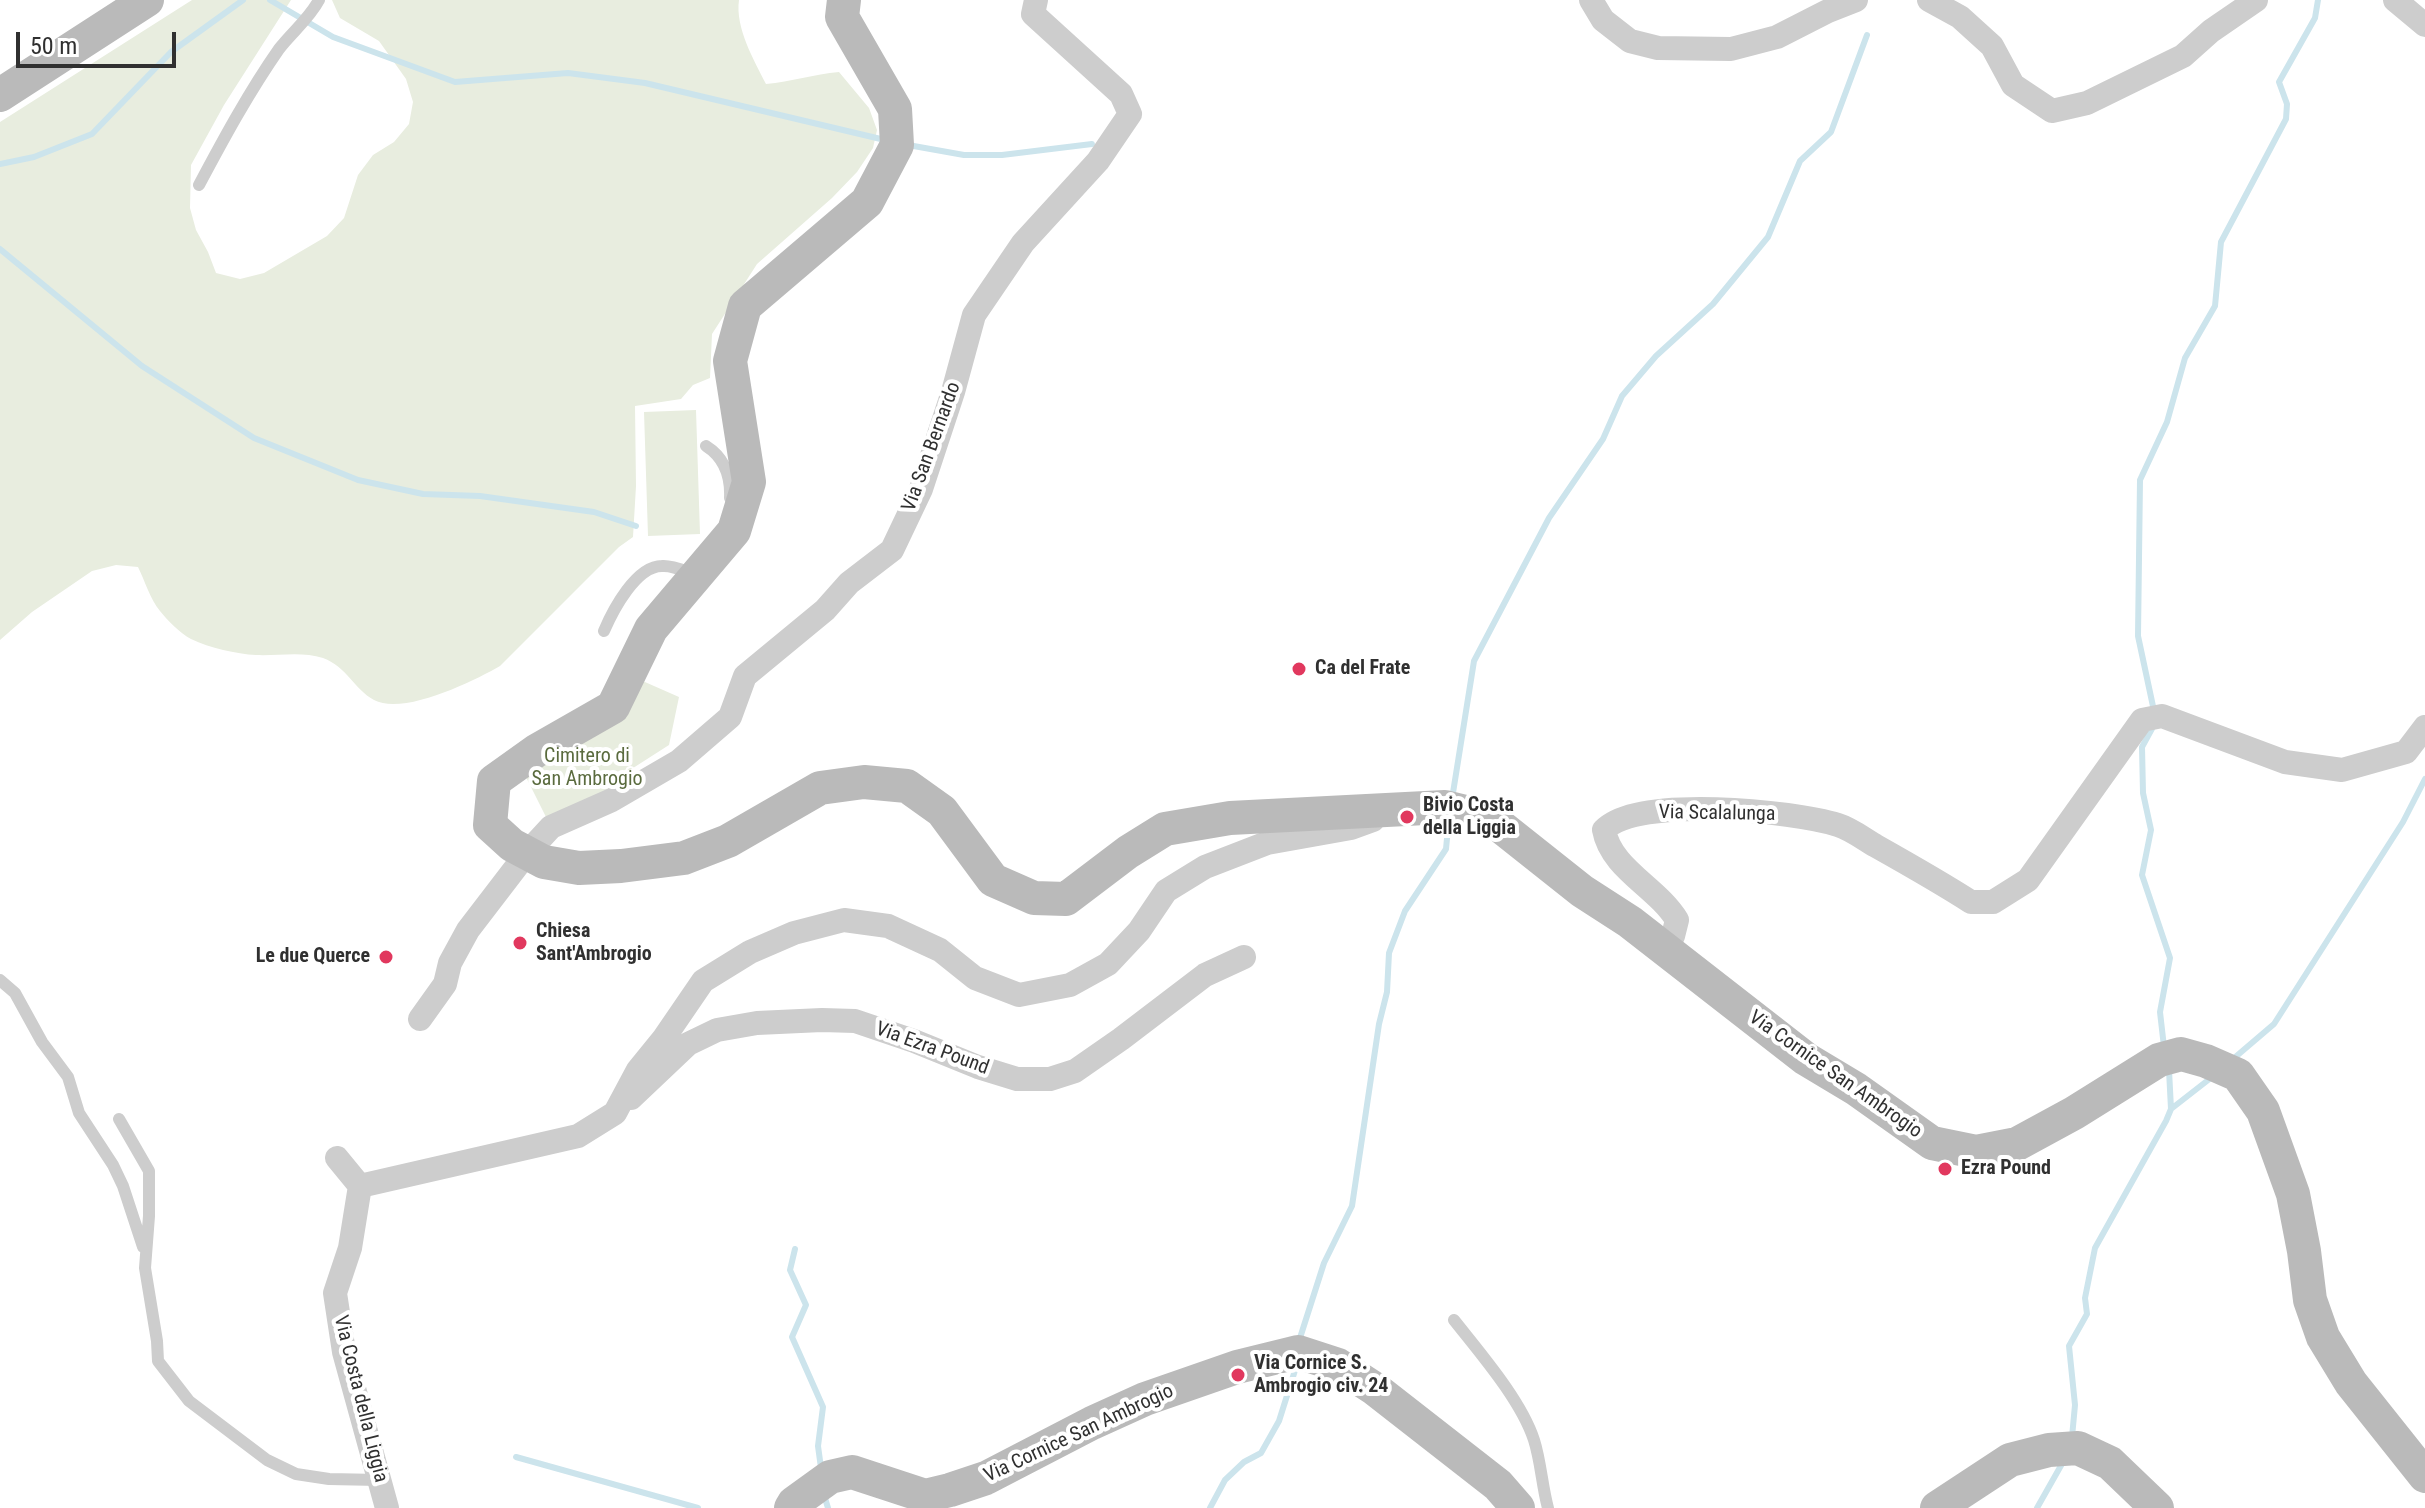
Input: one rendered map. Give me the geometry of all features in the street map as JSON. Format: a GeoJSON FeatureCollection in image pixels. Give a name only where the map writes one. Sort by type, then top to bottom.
{"type":"FeatureCollection","features":[{"type":"Feature","properties":{"kind":"street"},"geometry":{"type":"LineString","coordinates":[[0,95],[147,0]]}},
{"type":"Feature","properties":{"kind":"street","name":"Via Cornice San Ambrogio"},"geometry":{"type":"LineString","coordinates":[[844,0],[842,17],[895,109],[897,145],[867,202],[745,306],[730,361],[749,482],[734,531],[651,629],[613,707],[536,751],[494,781],[490,825],[512,845],[544,862],[579,868],[684,858],[728,841],[820,788],[864,782],[907,786],[942,811],[993,880],[1034,898],[1066,899],[1128,852],[1165,829],[1230,818],[1445,807],[1490,818],[1806,1059],[1856,1089],[1932,1143],[1976,1152],[2017,1144],[2159,1060],[2181,1054],[2238,1075],[2263,1111],[2293,1194],[2310,1300],[2323,1337],[2351,1383],[2425,1476]]}},
{"type":"Feature","properties":{"kind":"street","name":"Via San Bernardo"},"geometry":{"type":"LineString","coordinates":[[527,853],[551,827],[612,800],[679,761],[730,717],[745,676],[825,610],[849,583],[892,550],[921,489],[974,315],[1023,243],[1098,161],[1130,114],[1121,94],[1033,14],[1036,0]]}},
{"type":"Feature","properties":{"kind":"street"},"geometry":{"type":"LineString","coordinates":[[1591,0],[1603,20],[1630,41],[1658,48],[1731,49],[1777,37],[1856,0]]}},
{"type":"Feature","properties":{"kind":"street"},"geometry":{"type":"LineString","coordinates":[[1929,0],[1960,17],[1992,46],[2013,85],[2052,111],[2087,103],[2183,56],[2211,31],[2256,0]]}},
{"type":"Feature","properties":{"kind":"street"},"geometry":{"type":"LineString","coordinates":[[2395,0],[2425,25]]}},
{"type":"Feature","properties":{"kind":"street","name":"Via Scalalunga"},"geometry":{"type":"LineString","coordinates":[[1664,949],[1673,936],[1677,920],[1607,845],[1604,830],[1612,822],[1634,814],[1671,810],[1773,812],[1840,826],[1971,902],[1993,902],[2028,880],[2152,718],[2285,762],[2342,770],[2406,752],[2425,727]]}},
{"type":"Feature","properties":{"kind":"street","name":"Via Cornice San Ambrogio"},"geometry":{"type":"LineString","coordinates":[[360,1186],[578,1136],[615,1113],[638,1070],[703,981],[750,952],[794,933],[844,920],[888,926],[940,950],[975,978],[1019,995],[1070,985],[1108,964],[1139,931],[1166,891],[1205,867],[1267,843],[1351,828],[1401,810]]}},
{"type":"Feature","properties":{"kind":"street"},"geometry":{"type":"LineString","coordinates":[[420,1019],[445,984],[450,963],[468,930],[527,853]]}},
{"type":"Feature","properties":{"kind":"street","name":"Via Ezra Pound"},"geometry":{"type":"LineString","coordinates":[[615,1113],[688,1044],[717,1030],[757,1023],[855,1021],[1017,1079],[1050,1079],[1075,1071],[1205,975],[1244,957]]}},
{"type":"Feature","properties":{"kind":"street"},"geometry":{"type":"LineString","coordinates":[[337,1158],[360,1186]]}},
{"type":"Feature","properties":{"kind":"street","name":"Via Costa della Liggia"},"geometry":{"type":"LineString","coordinates":[[360,1186],[350,1248],[335,1293],[344,1352],[387,1508]]}},
{"type":"Feature","properties":{"kind":"street","name":"Via Cornice San Ambrogio"},"geometry":{"type":"LineString","coordinates":[[791,1508],[830,1477],[852,1472],[925,1496],[950,1490],[986,1478],[1145,1399],[1237,1367],[1298,1352],[1338,1365],[1375,1389],[1488,1477],[1518,1508]]}},
{"type":"Feature","properties":{"kind":"street"},"geometry":{"type":"LineString","coordinates":[[1937,1508],[2010,1460],[2064,1449],[2110,1463],[2157,1508]]}},
{"type":"Feature","properties":{"kind":"lane"},"geometry":{"type":"LineString","coordinates":[[199,185],[243,105],[281,46],[319,0]]}},
{"type":"Feature","properties":{"kind":"lane"},"geometry":{"type":"LineString","coordinates":[[706,446],[718,454],[731,481],[729,519],[723,544]]}},
{"type":"Feature","properties":{"kind":"lane"},"geometry":{"type":"LineString","coordinates":[[604,631],[616,605],[643,573],[661,565],[697,575]]}},
{"type":"Feature","properties":{"kind":"lane"},"geometry":{"type":"LineString","coordinates":[[0,980],[15,993],[42,1042],[68,1077],[79,1113],[123,1186],[146,1254]]}},
{"type":"Feature","properties":{"kind":"lane"},"geometry":{"type":"LineString","coordinates":[[119,1119],[149,1171],[145,1268],[158,1361],[189,1401],[267,1460],[296,1474],[329,1479],[379,1480]]}},
{"type":"Feature","properties":{"kind":"lane"},"geometry":{"type":"LineString","coordinates":[[1454,1320],[1490,1365],[1534,1439],[1548,1508]]}},
{"type":"Feature","properties":{"kind":"green space"},"geometry":{"type":"Polygon","coordinates":[[[192,0],[291,0],[224,105],[191,165],[190,208],[196,230],[216,273],[240,279],[264,273],[327,236],[344,218],[358,175],[373,155],[394,142],[409,124],[413,102],[406,79],[379,41],[340,18],[332,0],[739,0],[743,33],[766,84],[839,72],[869,108],[877,130],[873,148],[857,172],[757,264],[712,334],[710,378],[693,385],[681,399],[635,406],[633,537],[619,547],[500,666],[438,695],[402,704],[387,704],[367,695],[338,667],[323,658],[298,654],[248,654],[198,642],[187,637],[160,611],[138,567],[116,565],[92,571],[32,612],[0,640],[0,122],[192,0]]]}},
{"type":"Feature","properties":{"kind":"green space"},"geometry":{"type":"Polygon","coordinates":[[[696,410],[700,534],[648,536],[644,412],[696,410]]]}},
{"type":"Feature","properties":{"kind":"green space","name":"Cimitero di San Ambrogio"},"geometry":{"type":"Polygon","coordinates":[[[629,675],[679,697],[669,745],[630,770],[639,784],[551,827],[519,763],[629,675]]]}},
{"type":"Feature","properties":{"kind":"waterway"},"geometry":{"type":"LineString","coordinates":[[0,164],[34,157],[92,134],[171,52],[243,0]]}},
{"type":"Feature","properties":{"kind":"waterway"},"geometry":{"type":"LineString","coordinates":[[270,0],[333,37],[455,82],[568,73],[645,83],[885,140]]}},
{"type":"Feature","properties":{"kind":"waterway"},"geometry":{"type":"LineString","coordinates":[[2154,711],[2138,636],[2140,480],[2167,422],[2185,358],[2215,306],[2221,242],[2286,119],[2287,104],[2279,82],[2315,18],[2318,0]]}},
{"type":"Feature","properties":{"kind":"waterway"},"geometry":{"type":"LineString","coordinates":[[1452,799],[1474,661],[1549,518],[1603,439],[1622,396],[1656,356],[1713,304],[1768,237],[1800,161],[1831,132],[1867,35]]}},
{"type":"Feature","properties":{"kind":"waterway"},"geometry":{"type":"LineString","coordinates":[[908,145],[964,155],[1002,155],[1092,144]]}},
{"type":"Feature","properties":{"kind":"waterway"},"geometry":{"type":"LineString","coordinates":[[0,249],[142,366],[254,438],[358,480],[423,494],[480,496],[594,512],[636,526]]}},
{"type":"Feature","properties":{"kind":"waterway"},"geometry":{"type":"LineString","coordinates":[[2154,725],[2142,747],[2143,793],[2151,830],[2142,875],[2170,958],[2160,1012],[2164,1047]]}},
{"type":"Feature","properties":{"kind":"waterway"},"geometry":{"type":"LineString","coordinates":[[2233,1059],[2274,1024],[2403,822],[2425,779]]}},
{"type":"Feature","properties":{"kind":"waterway"},"geometry":{"type":"LineString","coordinates":[[1299,1341],[1324,1263],[1352,1206],[1379,1024],[1387,992],[1389,953],[1405,911],[1446,849],[1449,817]]}},
{"type":"Feature","properties":{"kind":"waterway"},"geometry":{"type":"LineString","coordinates":[[2072,1437],[2075,1405],[2069,1346],[2087,1314],[2085,1298],[2095,1248],[2171,1109],[2169,1070]]}},
{"type":"Feature","properties":{"kind":"waterway"},"geometry":{"type":"LineString","coordinates":[[2171,1109],[2212,1077]]}},
{"type":"Feature","properties":{"kind":"waterway"},"geometry":{"type":"LineString","coordinates":[[795,1249],[790,1270],[806,1305],[792,1337],[823,1407],[818,1446],[821,1468]]}},
{"type":"Feature","properties":{"kind":"waterway"},"geometry":{"type":"LineString","coordinates":[[1210,1508],[1225,1480],[1244,1462],[1261,1453],[1279,1421],[1297,1364]]}},
{"type":"Feature","properties":{"kind":"waterway"},"geometry":{"type":"LineString","coordinates":[[516,1457],[698,1508]]}},
{"type":"Feature","properties":{"kind":"waterway"},"geometry":{"type":"LineString","coordinates":[[2037,1508],[2063,1462]]}},
{"type":"Feature","properties":{"kind":"waterway"},"geometry":{"type":"LineString","coordinates":[[824,1495],[828,1508]]}},
{"type":"Feature","properties":{"kind":"place","name":"Ca del Frate"},"geometry":{"type":"Point","coordinates":[1299,669]}},
{"type":"Feature","properties":{"kind":"place","name":"Bivio Costa della Liggia"},"geometry":{"type":"Point","coordinates":[1407,817]}},
{"type":"Feature","properties":{"kind":"place","name":"Chiesa Sant'Ambrogio"},"geometry":{"type":"Point","coordinates":[520,943]}},
{"type":"Feature","properties":{"kind":"place","name":"Le due Querce"},"geometry":{"type":"Point","coordinates":[386,957]}},
{"type":"Feature","properties":{"kind":"place","name":"Ezra Pound"},"geometry":{"type":"Point","coordinates":[1945,1169]}},
{"type":"Feature","properties":{"kind":"place","name":"Via Cornice S. Ambrogio civ. 24"},"geometry":{"type":"Point","coordinates":[1238,1375]}}]}
